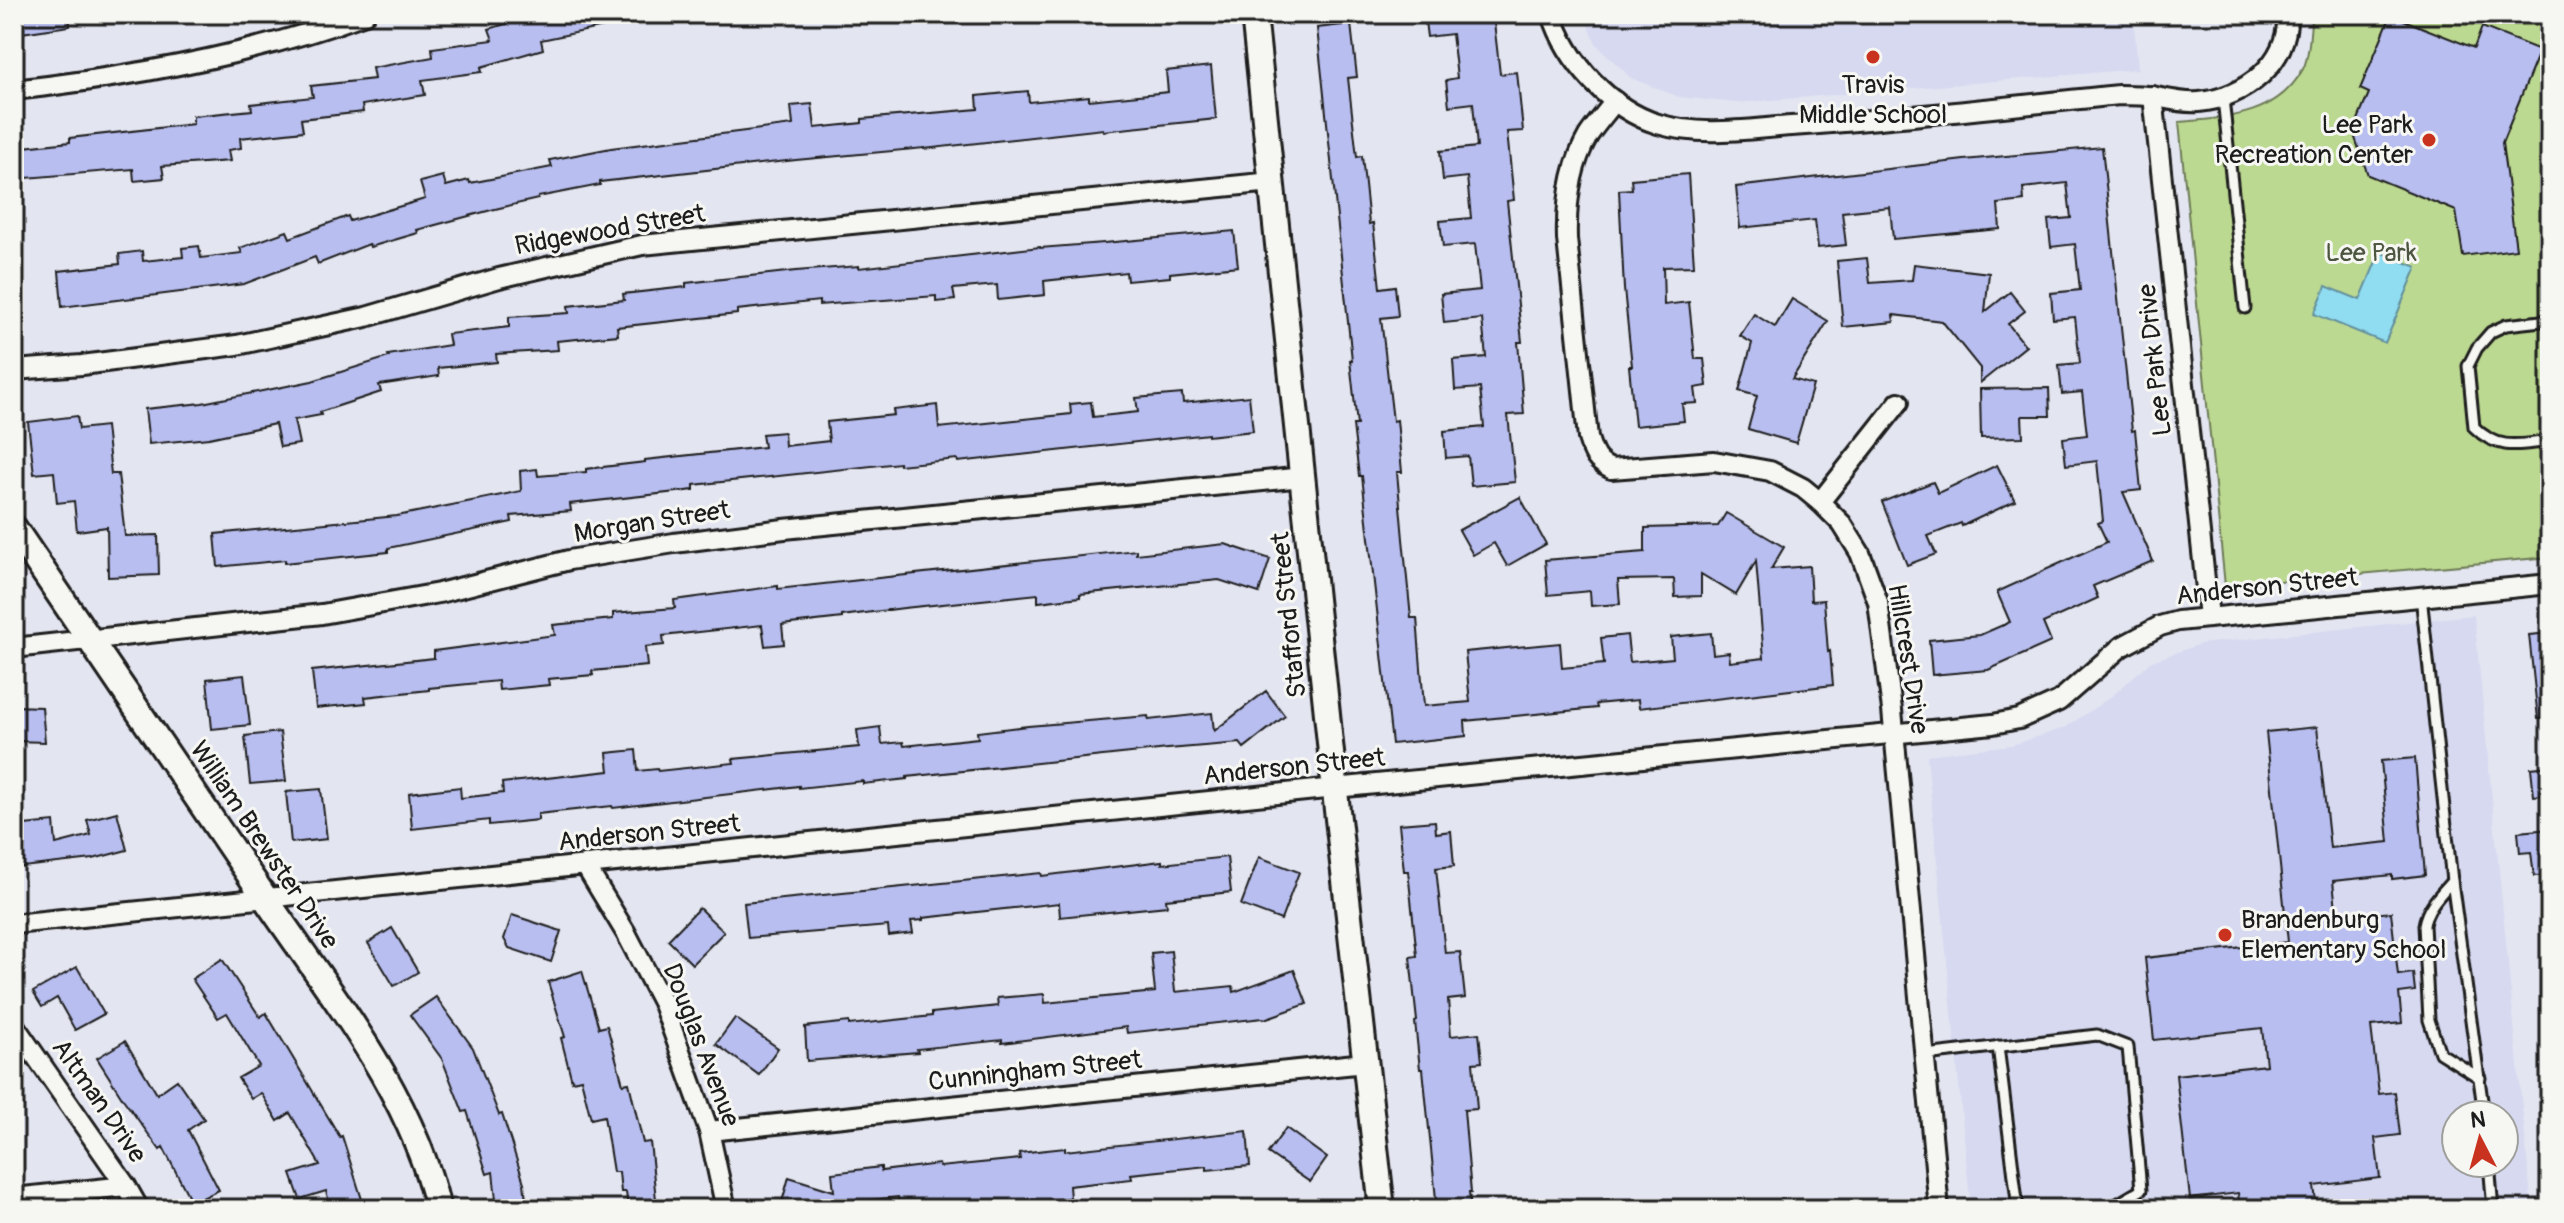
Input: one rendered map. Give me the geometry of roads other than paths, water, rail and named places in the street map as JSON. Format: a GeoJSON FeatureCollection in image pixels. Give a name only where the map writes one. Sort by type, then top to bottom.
{"type":"FeatureCollection","features":[{"type":"Feature","properties":{"kind":"street"},"geometry":{"type":"LineString","coordinates":[[14,90],[166,67],[252,48],[365,14]]}},
{"type":"Feature","properties":{"kind":"street","name":"Stafford Street"},"geometry":{"type":"LineString","coordinates":[[1254,14],[1382,1209]]}},
{"type":"Feature","properties":{"kind":"street"},"geometry":{"type":"LineString","coordinates":[[1552,14],[1557,32],[1577,62],[1615,101],[1656,123],[1711,131],[1825,124],[2119,95],[2153,96],[2175,102],[2223,98],[2251,83],[2271,66],[2281,49],[2287,14]]}},
{"type":"Feature","properties":{"kind":"street","name":"Lee Park Drive"},"geometry":{"type":"LineString","coordinates":[[2153,96],[2209,617]]}},
{"type":"Feature","properties":{"kind":"street","name":"Hillcrest Drive"},"geometry":{"type":"LineString","coordinates":[[1615,101],[1589,136],[1578,159],[1566,212],[1588,438],[1593,455],[1599,463],[1611,469],[1714,461],[1770,471],[1803,488],[1820,502],[1842,524],[1860,553],[1878,602],[1894,734],[1939,1209]]}},
{"type":"Feature","properties":{"kind":"street","name":"Ridgewood Street"},"geometry":{"type":"LineString","coordinates":[[14,370],[82,365],[237,345],[366,317],[499,278],[642,245],[1272,182]]}},
{"type":"Feature","properties":{"kind":"street"},"geometry":{"type":"LineString","coordinates":[[1820,502],[1899,402]]}},
{"type":"Feature","properties":{"kind":"street","name":"Morgan Street"},"geometry":{"type":"LineString","coordinates":[[14,648],[322,614],[439,593],[569,560],[674,543],[784,529],[1303,477]]}},
{"type":"Feature","properties":{"kind":"street","name":"William Brewster Drive"},"geometry":{"type":"LineString","coordinates":[[14,528],[377,1066],[411,1129],[432,1180],[438,1209]]}},
{"type":"Feature","properties":{"kind":"street","name":"Anderson Street"},"geometry":{"type":"LineString","coordinates":[[14,924],[1335,788],[1993,724],[2019,719],[2059,701],[2121,647],[2160,626],[2178,621],[2550,584]]}},
{"type":"Feature","properties":{"kind":"street","name":"Douglas Avenue"},"geometry":{"type":"LineString","coordinates":[[585,865],[626,933],[663,1004],[709,1131],[726,1209]]}},
{"type":"Feature","properties":{"kind":"street","name":"Altman Drive"},"geometry":{"type":"LineString","coordinates":[[14,1025],[139,1209]]}},
{"type":"Feature","properties":{"kind":"street","name":"Cunningham Street"},"geometry":{"type":"LineString","coordinates":[[709,1131],[1365,1063]]}},
{"type":"Feature","properties":{"kind":"street"},"geometry":{"type":"LineString","coordinates":[[14,1198],[126,1186]]}},
{"type":"Feature","properties":{"kind":"lane"},"geometry":{"type":"LineString","coordinates":[[2223,98],[2245,308]]}},
{"type":"Feature","properties":{"kind":"lane"},"geometry":{"type":"LineString","coordinates":[[2550,320],[2506,325],[2491,332],[2477,348],[2468,366],[2474,427],[2485,438],[2498,444],[2513,445],[2550,441]]}},
{"type":"Feature","properties":{"kind":"lane"},"geometry":{"type":"LineString","coordinates":[[2421,596],[2452,881],[2482,1099]]}},
{"type":"Feature","properties":{"kind":"lane"},"geometry":{"type":"LineString","coordinates":[[2452,881],[2426,914],[2424,925],[2429,1020],[2440,1053],[2480,1078]]}},
{"type":"Feature","properties":{"kind":"lane"},"geometry":{"type":"LineString","coordinates":[[1925,1055],[2097,1035],[2128,1047],[2141,1190],[2109,1209]]}},
{"type":"Feature","properties":{"kind":"lane"},"geometry":{"type":"LineString","coordinates":[[1998,1046],[2018,1209]]}},
{"type":"Feature","properties":{"kind":"lane"},"geometry":{"type":"LineString","coordinates":[[2490,1179],[2493,1209]]}},
{"type":"Feature","properties":{"kind":"water"},"geometry":{"type":"Polygon","coordinates":[[[2380,252],[2417,267],[2385,343],[2314,314],[2326,286],[2360,300],[2380,252]]]}},
{"type":"Feature","properties":{"kind":"place","name":"Travis Middle School"},"geometry":{"type":"Point","coordinates":[1873,57]}},
{"type":"Feature","properties":{"kind":"place","name":"Lee Park Recreation Center"},"geometry":{"type":"Point","coordinates":[2429,140]}},
{"type":"Feature","properties":{"kind":"place","name":"Brandenburg Elementary School"},"geometry":{"type":"Point","coordinates":[2225,935]}},
{"type":"Feature","properties":{"kind":"park label","name":"Lee Park"},"geometry":{"type":"Point","coordinates":[2371,253]}}]}
